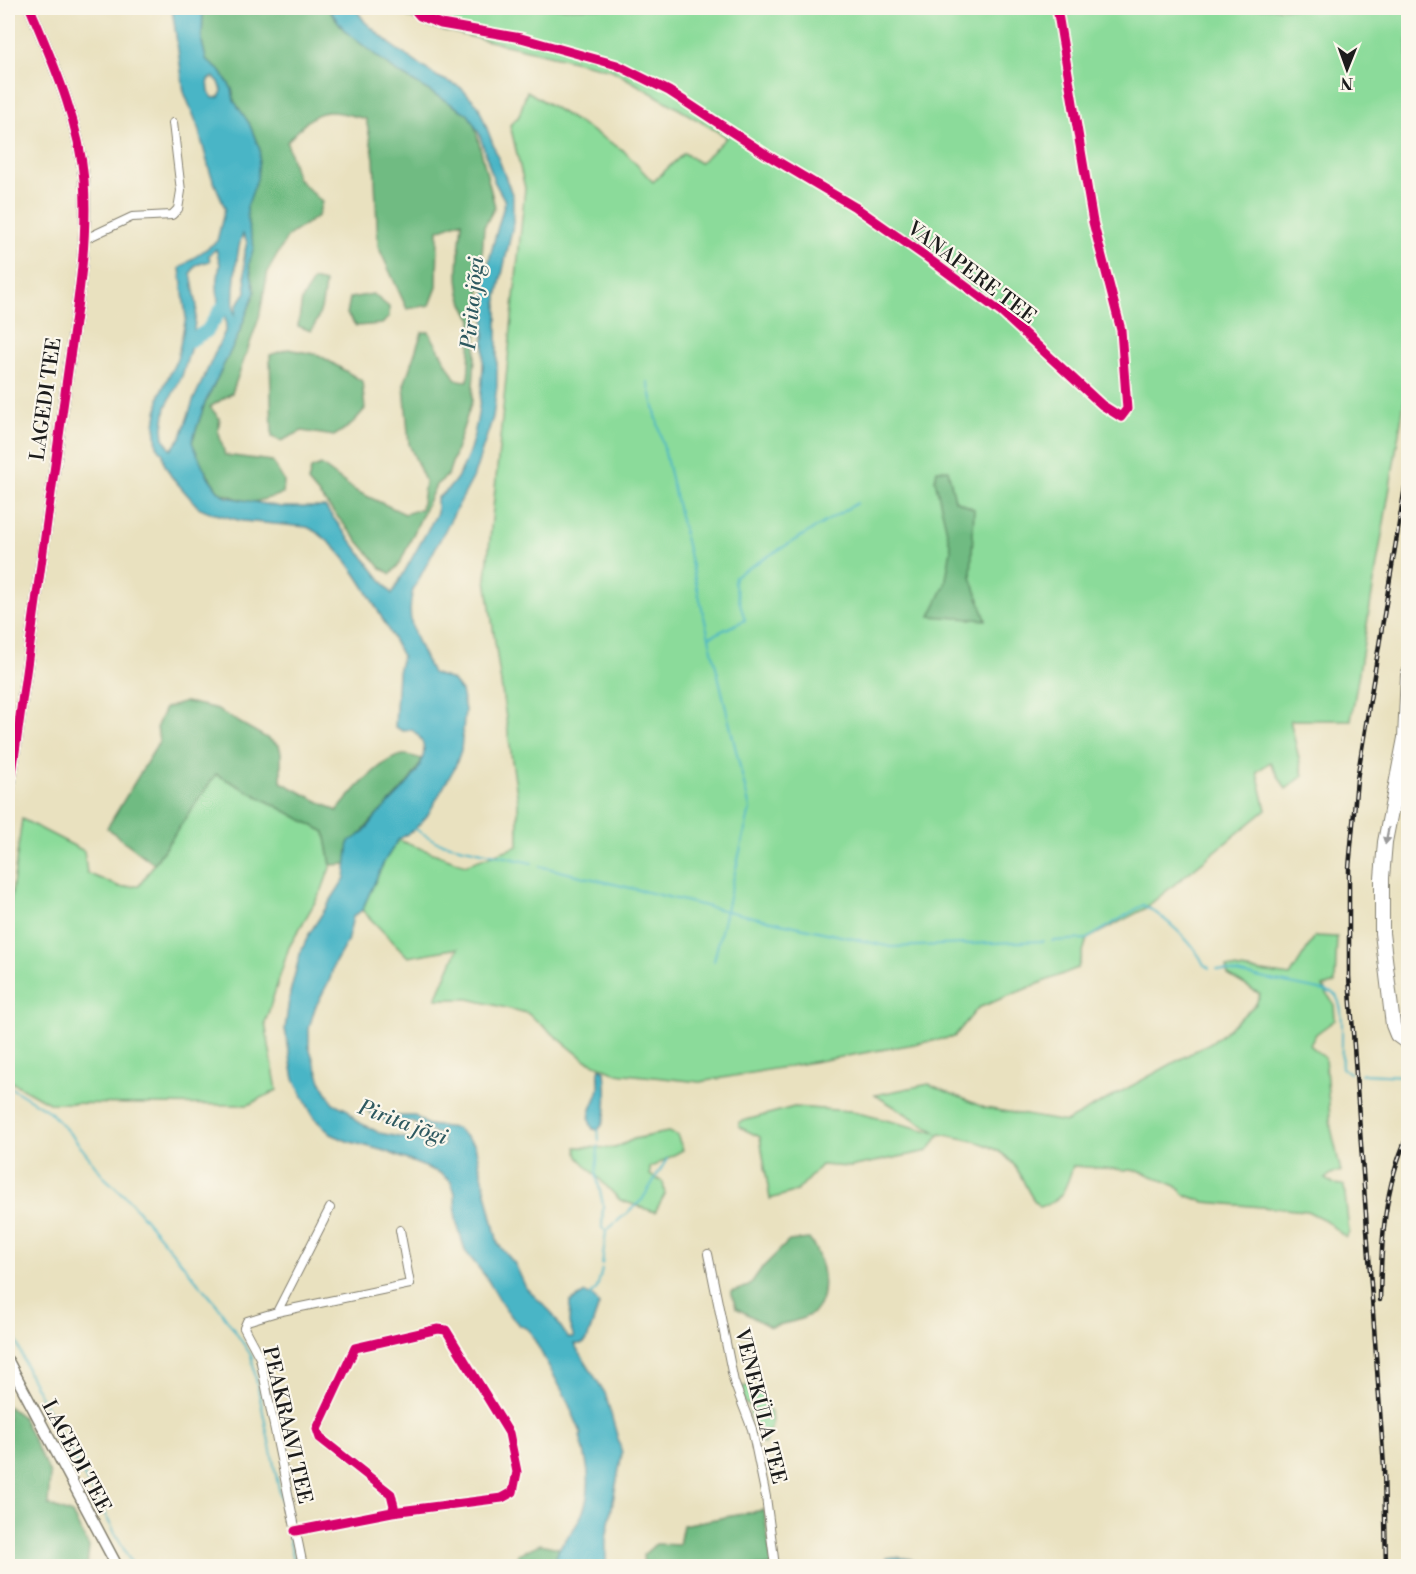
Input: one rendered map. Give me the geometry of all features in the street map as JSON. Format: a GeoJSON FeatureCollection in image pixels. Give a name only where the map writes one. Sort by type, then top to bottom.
{"type":"FeatureCollection","features":[{"type":"Feature","properties":{"kind":"highway"},"geometry":{"type":"LineString","coordinates":[[1408,674],[1405,738],[1383,855],[1381,903],[1382,933],[1393,1025],[1397,1035],[1408,1043]]}},
{"type":"Feature","properties":{"kind":"street","name":"LAGEDI TEE"},"geometry":{"type":"LineString","coordinates":[[8,802],[61,420],[83,240],[84,179],[74,124],[55,68],[30,8]]}},
{"type":"Feature","properties":{"kind":"street","name":"VANAPERE TEE"},"geometry":{"type":"LineString","coordinates":[[413,8],[420,15],[441,24],[521,38],[617,65],[669,92],[767,155],[855,207],[925,256],[1002,313],[1102,405],[1121,417],[1127,409],[1121,330],[1093,222],[1058,8]]}},
{"type":"Feature","properties":{"kind":"street"},"geometry":{"type":"LineString","coordinates":[[83,240],[132,217],[172,215],[178,209],[181,191],[174,123]]}},
{"type":"Feature","properties":{"kind":"street"},"geometry":{"type":"LineString","coordinates":[[277,1312],[330,1209]]}},
{"type":"Feature","properties":{"kind":"street"},"geometry":{"type":"LineString","coordinates":[[277,1312],[410,1284],[400,1230]]}},
{"type":"Feature","properties":{"kind":"street","name":"VENEKÜLA TEE"},"geometry":{"type":"LineString","coordinates":[[708,1254],[734,1382],[752,1429],[766,1497],[775,1566]]}},
{"type":"Feature","properties":{"kind":"street","name":"PEAKRAAVI TEE"},"geometry":{"type":"LineString","coordinates":[[277,1312],[247,1321],[244,1328],[260,1358],[303,1566]]}},
{"type":"Feature","properties":{"kind":"street"},"geometry":{"type":"LineString","coordinates":[[296,1531],[392,1512],[502,1498],[509,1496],[515,1488],[516,1458],[509,1433],[446,1330],[438,1329],[356,1348],[317,1429],[320,1438],[391,1494],[394,1506],[392,1512]]}},
{"type":"Feature","properties":{"kind":"street","name":"LAGEDI TEE"},"geometry":{"type":"LineString","coordinates":[[8,1361],[46,1437],[117,1566]]}},
{"type":"Feature","properties":{"kind":"green space"},"geometry":{"type":"Polygon","coordinates":[[[203,8],[328,8],[345,31],[397,72],[468,114],[474,123],[495,207],[484,227],[472,401],[448,475],[436,485],[400,563],[391,574],[381,568],[308,482],[311,469],[321,465],[356,491],[405,514],[421,509],[425,481],[409,444],[404,385],[422,332],[429,332],[456,380],[468,381],[472,319],[465,308],[459,285],[458,259],[462,221],[438,230],[437,287],[430,305],[407,309],[378,246],[374,158],[366,119],[339,113],[321,113],[306,122],[287,142],[297,178],[322,202],[318,216],[288,236],[268,271],[259,318],[232,393],[210,407],[220,419],[218,430],[225,455],[272,461],[284,481],[283,494],[251,503],[219,492],[200,463],[192,442],[205,403],[237,338],[255,292],[249,264],[247,207],[260,150],[249,123],[234,101],[232,89],[222,73],[206,59],[202,42],[203,8]]]}},
{"type":"Feature","properties":{"kind":"green space"},"geometry":{"type":"Polygon","coordinates":[[[393,8],[1408,8],[1408,379],[1351,720],[1290,720],[1303,776],[1286,789],[1270,762],[1257,772],[1266,810],[1144,909],[1087,939],[1078,968],[978,1008],[954,1037],[700,1082],[616,1073],[584,1059],[527,1013],[469,999],[436,999],[458,948],[408,957],[362,910],[384,862],[398,840],[465,865],[518,846],[518,802],[486,579],[525,188],[510,125],[519,116],[527,91],[623,150],[653,182],[684,153],[700,163],[727,137],[612,70],[426,26],[393,8]]]}},
{"type":"Feature","properties":{"kind":"green space"},"geometry":{"type":"Polygon","coordinates":[[[313,280],[325,283],[321,308],[311,331],[298,326],[302,300],[313,280]]]}},
{"type":"Feature","properties":{"kind":"green space"},"geometry":{"type":"Polygon","coordinates":[[[373,294],[389,307],[389,317],[382,324],[356,326],[347,314],[350,298],[373,294]]]}},
{"type":"Feature","properties":{"kind":"green space"},"geometry":{"type":"Polygon","coordinates":[[[288,349],[319,355],[362,381],[365,409],[351,425],[334,436],[302,431],[281,441],[272,437],[270,355],[288,349]]]}},
{"type":"Feature","properties":{"kind":"green space"},"geometry":{"type":"Polygon","coordinates":[[[937,470],[948,470],[955,500],[974,509],[971,577],[986,620],[930,616],[945,585],[951,549],[935,480],[937,470]]]}},
{"type":"Feature","properties":{"kind":"green space"},"geometry":{"type":"Polygon","coordinates":[[[186,702],[214,708],[279,745],[281,782],[337,811],[367,778],[385,763],[403,755],[422,759],[404,787],[360,836],[352,849],[348,864],[331,865],[325,832],[216,774],[154,864],[107,828],[159,742],[157,726],[165,708],[186,702]]]}},
{"type":"Feature","properties":{"kind":"green space"},"geometry":{"type":"Polygon","coordinates":[[[216,774],[325,832],[331,865],[322,890],[289,947],[265,1023],[277,1090],[248,1105],[49,1103],[8,1080],[8,921],[22,819],[84,851],[87,873],[120,887],[139,886],[216,774]]]}},
{"type":"Feature","properties":{"kind":"green space"},"geometry":{"type":"Polygon","coordinates":[[[1315,936],[1337,937],[1335,983],[1323,987],[1334,1005],[1335,1020],[1316,1034],[1310,1045],[1325,1058],[1331,1128],[1341,1172],[1331,1174],[1325,1179],[1333,1184],[1344,1185],[1349,1232],[1346,1238],[1325,1220],[1307,1211],[1205,1202],[1185,1195],[1176,1186],[1140,1171],[1073,1166],[1066,1186],[1059,1197],[1040,1207],[1018,1171],[1003,1154],[984,1144],[940,1134],[928,1151],[850,1167],[821,1165],[797,1191],[770,1199],[760,1137],[739,1127],[739,1122],[794,1107],[850,1111],[937,1133],[875,1095],[929,1084],[985,1108],[1066,1122],[1217,1039],[1256,1004],[1260,994],[1228,975],[1226,967],[1290,976],[1315,936]]]}},
{"type":"Feature","properties":{"kind":"green space"},"geometry":{"type":"Polygon","coordinates":[[[668,1132],[677,1135],[683,1150],[650,1168],[650,1175],[663,1182],[665,1194],[655,1212],[620,1200],[578,1157],[576,1147],[615,1148],[634,1139],[668,1132]]]}},
{"type":"Feature","properties":{"kind":"green space"},"geometry":{"type":"Polygon","coordinates":[[[809,1239],[818,1254],[824,1285],[820,1303],[815,1311],[800,1319],[770,1327],[736,1308],[731,1292],[749,1286],[761,1269],[789,1241],[809,1239]]]}},
{"type":"Feature","properties":{"kind":"green space"},"geometry":{"type":"Polygon","coordinates":[[[746,1386],[757,1389],[768,1403],[766,1407],[771,1413],[772,1425],[764,1444],[758,1441],[750,1414],[750,1405],[745,1404],[739,1388],[746,1386]]]}},
{"type":"Feature","properties":{"kind":"green space"},"geometry":{"type":"Polygon","coordinates":[[[8,1406],[22,1417],[50,1474],[48,1505],[72,1514],[89,1547],[87,1566],[8,1566],[8,1406]]]}},
{"type":"Feature","properties":{"kind":"green space"},"geometry":{"type":"Polygon","coordinates":[[[764,1510],[772,1566],[644,1566],[643,1555],[656,1544],[679,1545],[683,1525],[764,1510]]]}},
{"type":"Feature","properties":{"kind":"green space"},"geometry":{"type":"Polygon","coordinates":[[[540,1544],[559,1548],[555,1566],[518,1566],[518,1554],[540,1544]]]}},
{"type":"Feature","properties":{"kind":"water"},"geometry":{"type":"Polygon","coordinates":[[[172,8],[203,8],[202,42],[206,59],[222,73],[232,89],[234,101],[249,123],[260,150],[257,179],[247,207],[248,225],[254,246],[249,264],[255,292],[237,338],[205,403],[192,442],[207,475],[219,492],[227,497],[281,507],[325,507],[392,594],[437,513],[437,498],[454,482],[467,458],[475,430],[480,398],[487,271],[505,201],[494,181],[479,133],[468,114],[397,72],[345,31],[328,8],[355,8],[365,22],[395,48],[438,77],[460,87],[478,105],[513,197],[513,225],[497,297],[497,386],[493,417],[473,478],[413,590],[411,602],[411,623],[417,642],[432,673],[452,680],[461,691],[465,710],[461,750],[455,767],[427,816],[415,829],[398,840],[384,862],[362,910],[353,917],[347,942],[334,964],[330,979],[315,1008],[309,1028],[309,1047],[322,1084],[333,1103],[348,1110],[356,1121],[380,1133],[444,1146],[441,1134],[407,1121],[379,1119],[368,1110],[371,1109],[384,1116],[415,1116],[428,1125],[456,1128],[475,1145],[498,1244],[515,1264],[526,1288],[551,1312],[568,1338],[574,1338],[569,1324],[570,1302],[585,1293],[593,1296],[599,1305],[587,1340],[583,1344],[574,1344],[605,1393],[622,1453],[606,1539],[606,1566],[555,1566],[560,1547],[578,1522],[586,1501],[588,1469],[580,1436],[582,1435],[566,1398],[529,1330],[518,1324],[505,1309],[486,1277],[465,1251],[456,1220],[455,1193],[451,1182],[440,1173],[385,1151],[347,1141],[331,1134],[314,1118],[294,1079],[285,1029],[290,993],[300,954],[309,934],[345,878],[349,841],[363,833],[405,787],[421,763],[424,751],[421,740],[412,730],[403,731],[395,727],[398,672],[402,656],[374,603],[337,550],[322,536],[307,527],[242,521],[198,507],[171,476],[164,463],[163,454],[157,446],[155,425],[160,394],[177,359],[186,318],[180,268],[217,241],[225,208],[210,172],[197,124],[184,92],[172,8]],[[214,77],[208,79],[209,92],[213,98],[219,97],[222,91],[219,82],[214,77]],[[243,234],[234,287],[235,315],[237,305],[246,292],[244,256],[247,242],[243,234]],[[216,249],[209,255],[210,261],[196,265],[191,273],[197,307],[192,343],[182,376],[166,407],[163,428],[164,439],[171,450],[181,437],[193,401],[226,329],[225,313],[218,305],[217,285],[220,264],[216,249]]]}},
{"type":"Feature","properties":{"kind":"water"},"geometry":{"type":"Polygon","coordinates":[[[600,1068],[605,1071],[606,1111],[598,1130],[593,1129],[589,1118],[598,1093],[600,1068]]]}},
{"type":"Feature","properties":{"kind":"water"},"geometry":{"type":"Polygon","coordinates":[[[887,1558],[911,1559],[919,1566],[884,1566],[887,1558]]]}},
{"type":"Feature","properties":{"kind":"waterway","name":"Pirita jõgi"},"geometry":{"type":"LineString","coordinates":[[189,341],[207,331],[226,302]]}},
{"type":"Feature","properties":{"kind":"waterway"},"geometry":{"type":"LineString","coordinates":[[648,382],[750,809],[714,961]]}},
{"type":"Feature","properties":{"kind":"waterway"},"geometry":{"type":"LineString","coordinates":[[709,637],[745,620],[734,583],[735,576],[857,503]]}},
{"type":"Feature","properties":{"kind":"waterway"},"geometry":{"type":"LineString","coordinates":[[412,827],[437,842],[532,863]]}},
{"type":"Feature","properties":{"kind":"waterway"},"geometry":{"type":"LineString","coordinates":[[539,866],[726,911],[891,947],[1043,941]]}},
{"type":"Feature","properties":{"kind":"waterway"},"geometry":{"type":"LineString","coordinates":[[1052,941],[1087,939],[1143,905],[1178,931],[1194,948],[1204,965],[1209,968]]}},
{"type":"Feature","properties":{"kind":"waterway"},"geometry":{"type":"LineString","coordinates":[[1216,969],[1334,993],[1338,999],[1342,1018],[1342,1068],[1350,1073]]}},
{"type":"Feature","properties":{"kind":"waterway"},"geometry":{"type":"LineString","coordinates":[[1361,1074],[1408,1076]]}},
{"type":"Feature","properties":{"kind":"waterway"},"geometry":{"type":"LineString","coordinates":[[8,1086],[50,1112],[74,1138],[105,1178],[129,1200],[217,1305],[251,1355],[295,1566]]}},
{"type":"Feature","properties":{"kind":"waterway"},"geometry":{"type":"LineString","coordinates":[[598,1130],[599,1141]]}},
{"type":"Feature","properties":{"kind":"waterway"},"geometry":{"type":"LineString","coordinates":[[598,1146],[596,1174],[603,1204],[602,1228],[606,1231]]}},
{"type":"Feature","properties":{"kind":"waterway"},"geometry":{"type":"LineString","coordinates":[[602,1265],[606,1231],[642,1200],[667,1159]]}},
{"type":"Feature","properties":{"kind":"waterway"},"geometry":{"type":"LineString","coordinates":[[591,1295],[597,1288],[602,1269]]}},
{"type":"Feature","properties":{"kind":"waterway"},"geometry":{"type":"LineString","coordinates":[[8,1317],[29,1375],[133,1566]]}},
{"type":"Feature","properties":{"kind":"railway"},"geometry":{"type":"LineString","coordinates":[[1386,1566],[1384,1467],[1349,976],[1349,868],[1357,779],[1408,469]]}},
{"type":"Feature","properties":{"kind":"railway"},"geometry":{"type":"LineString","coordinates":[[1380,1300],[1385,1216],[1394,1174],[1408,1135]]}},
{"type":"Feature","properties":{"kind":"cycle path"},"geometry":{"type":"LineString","coordinates":[[8,802],[83,260],[85,207],[81,158],[71,114],[30,8]]}},
{"type":"Feature","properties":{"kind":"cycle path"},"geometry":{"type":"LineString","coordinates":[[413,8],[420,16],[441,24],[521,38],[617,65],[669,91],[767,155],[855,207],[925,256],[1002,313],[1102,405],[1121,417],[1127,409],[1121,330],[1093,222],[1057,8]]}},
{"type":"Feature","properties":{"kind":"cycle path"},"geometry":{"type":"LineString","coordinates":[[295,1531],[392,1512],[502,1498],[513,1492],[517,1472],[509,1433],[446,1330],[438,1329],[355,1348],[317,1429],[320,1438],[391,1494],[394,1506],[392,1512]]}}]}
